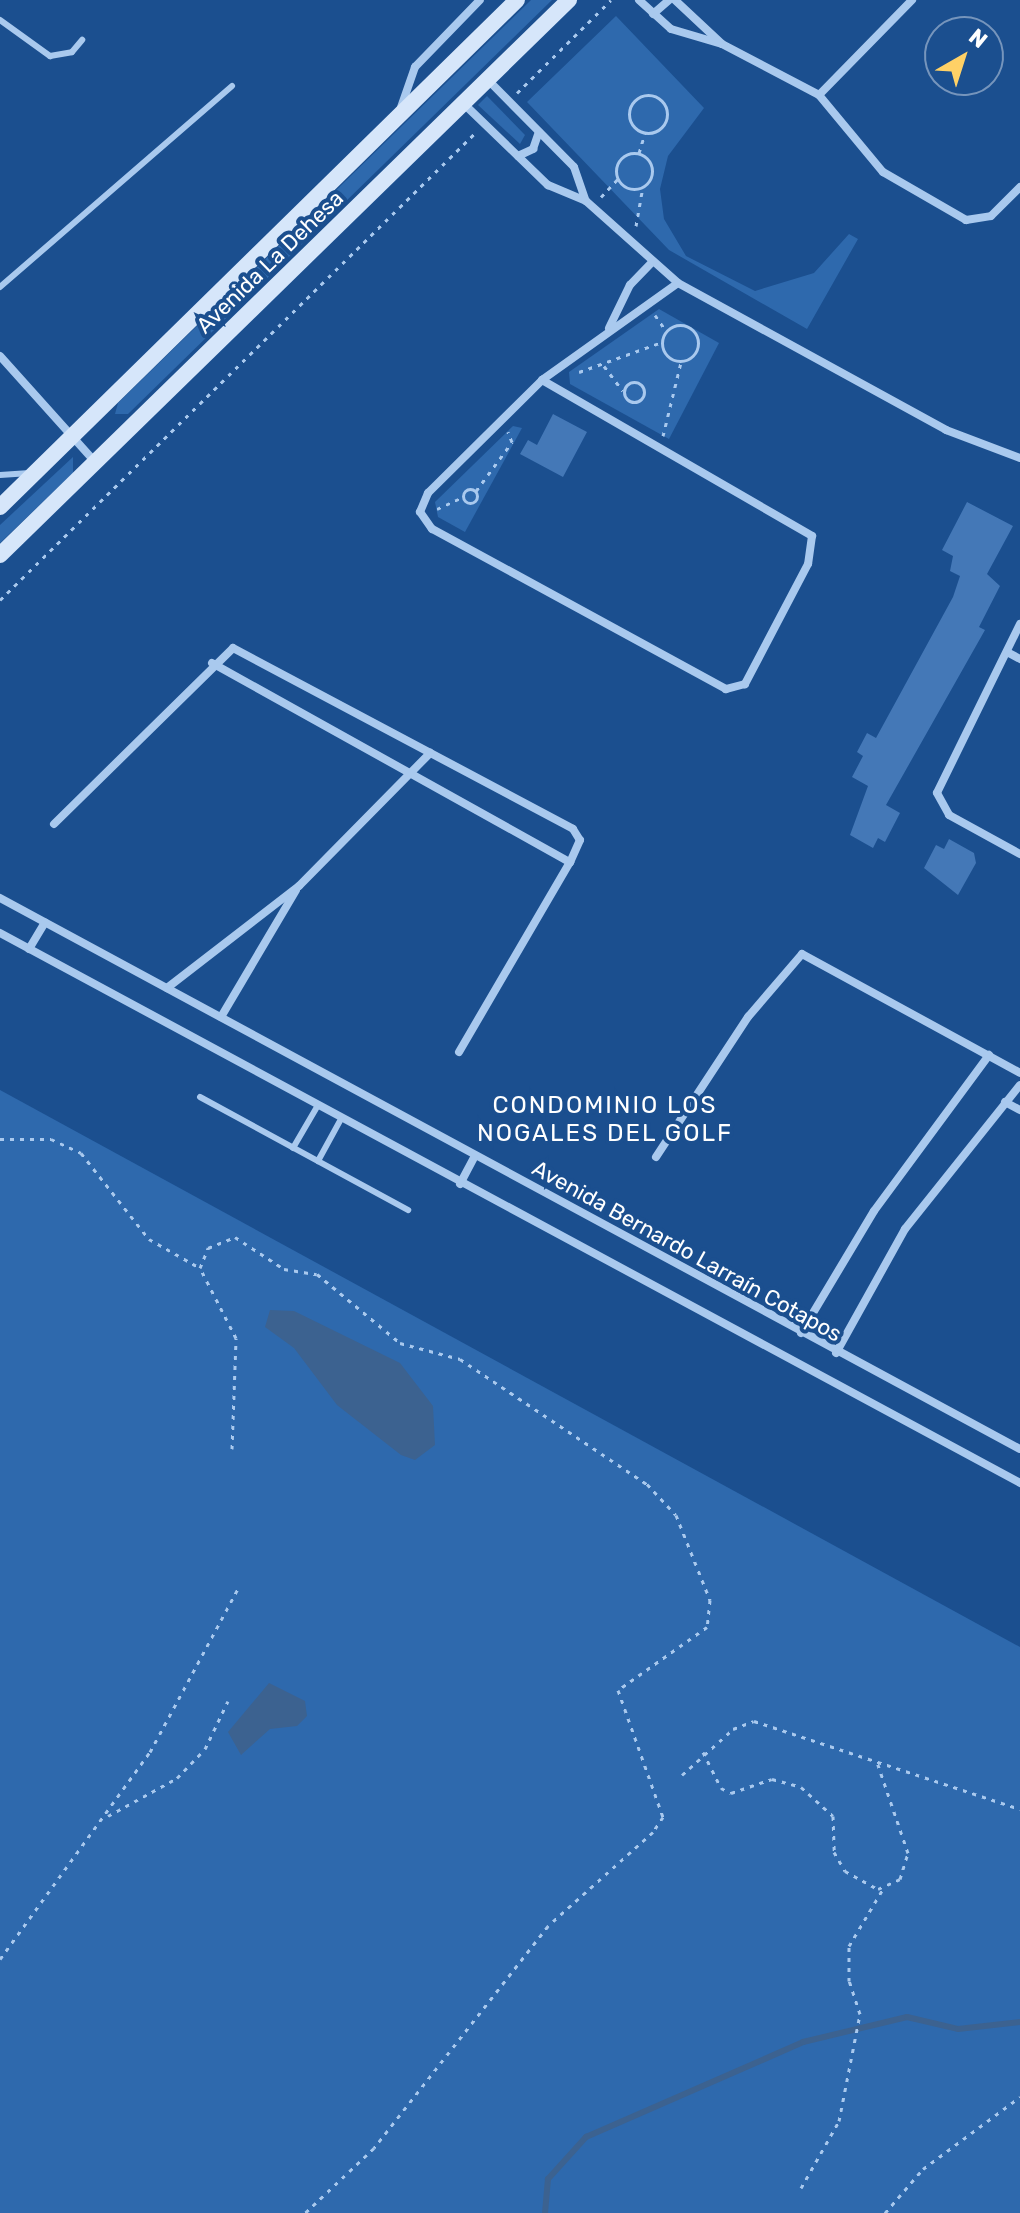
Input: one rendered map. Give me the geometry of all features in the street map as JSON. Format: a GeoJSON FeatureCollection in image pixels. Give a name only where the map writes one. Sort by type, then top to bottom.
{"type":"FeatureCollection","features":[{"type":"Feature","properties":{"kind":"street"},"geometry":{"type":"LineString","coordinates":[[398,116],[415,67],[480,0]]}},
{"type":"Feature","properties":{"kind":"street","name":"Avenida La Dehesa"},"geometry":{"type":"LineString","coordinates":[[0,507],[517,0]]}},
{"type":"Feature","properties":{"kind":"street","name":"Avenida La Dehesa"},"geometry":{"type":"LineString","coordinates":[[0,555],[569,0]]}},
{"type":"Feature","properties":{"kind":"street"},"geometry":{"type":"LineString","coordinates":[[639,0],[653,14],[688,37],[722,44]]}},
{"type":"Feature","properties":{"kind":"street"},"geometry":{"type":"LineString","coordinates":[[653,14],[672,0],[722,44],[819,95],[883,172],[966,220],[991,216],[1020,187]]}},
{"type":"Feature","properties":{"kind":"street"},"geometry":{"type":"LineString","coordinates":[[819,95],[912,0]]}},
{"type":"Feature","properties":{"kind":"street"},"geometry":{"type":"LineString","coordinates":[[488,80],[577,171],[589,204]]}},
{"type":"Feature","properties":{"kind":"street"},"geometry":{"type":"LineString","coordinates":[[464,104],[558,194],[589,204],[678,283],[946,430],[1020,458]]}},
{"type":"Feature","properties":{"kind":"street"},"geometry":{"type":"LineString","coordinates":[[518,156],[533,149],[539,132]]}},
{"type":"Feature","properties":{"kind":"street"},"geometry":{"type":"LineString","coordinates":[[609,329],[630,285],[652,262]]}},
{"type":"Feature","properties":{"kind":"street"},"geometry":{"type":"LineString","coordinates":[[542,380],[812,536],[808,564],[740,687],[726,689],[421,517],[423,498],[542,380],[609,329],[678,283]]}},
{"type":"Feature","properties":{"kind":"street"},"geometry":{"type":"LineString","coordinates":[[0,356],[96,463]]}},
{"type":"Feature","properties":{"kind":"street"},"geometry":{"type":"LineString","coordinates":[[1020,624],[937,793],[949,815],[1020,854]]}},
{"type":"Feature","properties":{"kind":"street"},"geometry":{"type":"LineString","coordinates":[[54,824],[212,663],[238,648],[576,832],[570,862],[459,1052]]}},
{"type":"Feature","properties":{"kind":"street"},"geometry":{"type":"LineString","coordinates":[[1007,652],[1020,659]]}},
{"type":"Feature","properties":{"kind":"street"},"geometry":{"type":"LineString","coordinates":[[212,663],[409,776],[570,862]]}},
{"type":"Feature","properties":{"kind":"street"},"geometry":{"type":"LineString","coordinates":[[167,988],[299,886],[430,753]]}},
{"type":"Feature","properties":{"kind":"street"},"geometry":{"type":"LineString","coordinates":[[221,1017],[299,886]]}},
{"type":"Feature","properties":{"kind":"street","name":"Avenida Bernardo Larraín Cotapos"},"geometry":{"type":"LineString","coordinates":[[0,898],[836,1353],[1020,1449]]}},
{"type":"Feature","properties":{"kind":"street"},"geometry":{"type":"LineString","coordinates":[[29,949],[45,922]]}},
{"type":"Feature","properties":{"kind":"street","name":"Avenida Bernardo Larraín Cotapos"},"geometry":{"type":"LineString","coordinates":[[0,933],[317,1107],[1020,1483]]}},
{"type":"Feature","properties":{"kind":"street"},"geometry":{"type":"LineString","coordinates":[[656,1157],[748,1017],[802,954],[1020,1073]]}},
{"type":"Feature","properties":{"kind":"street"},"geometry":{"type":"LineString","coordinates":[[801,1333],[874,1211],[989,1055]]}},
{"type":"Feature","properties":{"kind":"street"},"geometry":{"type":"LineString","coordinates":[[836,1353],[905,1229],[1020,1085]]}},
{"type":"Feature","properties":{"kind":"street"},"geometry":{"type":"LineString","coordinates":[[1005,1102],[1020,1110]]}},
{"type":"Feature","properties":{"kind":"street"},"geometry":{"type":"LineString","coordinates":[[460,1184],[475,1156]]}},
{"type":"Feature","properties":{"kind":"lane"},"geometry":{"type":"LineString","coordinates":[[0,20],[50,56],[65,55],[82,40]]}},
{"type":"Feature","properties":{"kind":"lane"},"geometry":{"type":"LineString","coordinates":[[0,287],[232,86]]}},
{"type":"Feature","properties":{"kind":"lane"},"geometry":{"type":"LineString","coordinates":[[0,475],[33,474]]}},
{"type":"Feature","properties":{"kind":"lane"},"geometry":{"type":"LineString","coordinates":[[200,1097],[408,1210]]}},
{"type":"Feature","properties":{"kind":"lane"},"geometry":{"type":"LineString","coordinates":[[293,1148],[317,1107]]}},
{"type":"Feature","properties":{"kind":"lane"},"geometry":{"type":"LineString","coordinates":[[318,1161],[341,1119]]}},
{"type":"Feature","properties":{"kind":"path"},"geometry":{"type":"LineString","coordinates":[[509,101],[611,0]]}},
{"type":"Feature","properties":{"kind":"path"},"geometry":{"type":"LineString","coordinates":[[653,95],[668,115],[663,127],[645,133],[634,127],[629,110],[640,96],[653,95]]}},
{"type":"Feature","properties":{"kind":"path"},"geometry":{"type":"LineString","coordinates":[[0,600],[484,124]]}},
{"type":"Feature","properties":{"kind":"path"},"geometry":{"type":"LineString","coordinates":[[639,154],[645,133]]}},
{"type":"Feature","properties":{"kind":"path"},"geometry":{"type":"LineString","coordinates":[[589,204],[618,179],[618,162],[639,154]]}},
{"type":"Feature","properties":{"kind":"path"},"geometry":{"type":"LineString","coordinates":[[630,243],[651,166],[639,154]]}},
{"type":"Feature","properties":{"kind":"path"},"geometry":{"type":"LineString","coordinates":[[618,179],[632,189],[643,187]]}},
{"type":"Feature","properties":{"kind":"path"},"geometry":{"type":"LineString","coordinates":[[649,304],[666,331]]}},
{"type":"Feature","properties":{"kind":"path"},"geometry":{"type":"LineString","coordinates":[[660,446],[681,362],[696,353],[697,336],[683,326],[666,331]]}},
{"type":"Feature","properties":{"kind":"path"},"geometry":{"type":"LineString","coordinates":[[666,331],[662,342],[669,358],[681,362]]}},
{"type":"Feature","properties":{"kind":"path"},"geometry":{"type":"LineString","coordinates":[[573,373],[604,366],[662,342]]}},
{"type":"Feature","properties":{"kind":"path"},"geometry":{"type":"LineString","coordinates":[[604,366],[624,391],[635,402],[644,393],[634,382],[624,391]]}},
{"type":"Feature","properties":{"kind":"path"},"geometry":{"type":"LineString","coordinates":[[463,497],[474,502],[476,491],[512,442],[501,420]]}},
{"type":"Feature","properties":{"kind":"path"},"geometry":{"type":"LineString","coordinates":[[421,517],[476,491]]}},
{"type":"Feature","properties":{"kind":"path"},"geometry":{"type":"LineString","coordinates":[[0,1139],[51,1139],[81,1153],[149,1239],[200,1268],[236,1338],[232,1449]]}},
{"type":"Feature","properties":{"kind":"path"},"geometry":{"type":"LineString","coordinates":[[200,1268],[208,1248],[235,1237],[284,1269],[317,1274],[400,1343],[460,1359],[662,1499],[676,1515],[710,1600],[707,1627],[618,1690],[663,1817],[653,1832],[524,1953],[374,2148],[305,2213]]}},
{"type":"Feature","properties":{"kind":"path"},"geometry":{"type":"LineString","coordinates":[[0,1959],[150,1752],[239,1587]]}},
{"type":"Feature","properties":{"kind":"path"},"geometry":{"type":"LineString","coordinates":[[105,1817],[177,1778],[205,1749],[228,1701]]}},
{"type":"Feature","properties":{"kind":"path"},"geometry":{"type":"LineString","coordinates":[[682,1775],[703,1752],[754,1721],[1020,1809]]}},
{"type":"Feature","properties":{"kind":"path"},"geometry":{"type":"LineString","coordinates":[[703,1752],[721,1788],[731,1793],[772,1779],[801,1787],[833,1816],[834,1852],[845,1871],[883,1889]]}},
{"type":"Feature","properties":{"kind":"path"},"geometry":{"type":"LineString","coordinates":[[801,2188],[828,2147],[851,2066],[860,2017],[849,1946],[883,1889],[906,1870],[908,1853],[876,1759]]}},
{"type":"Feature","properties":{"kind":"path"},"geometry":{"type":"LineString","coordinates":[[885,2213],[923,2169],[1020,2097]]}},
{"type":"Feature","properties":{"kind":"shaded area"},"geometry":{"type":"Polygon","coordinates":[[[531,0],[552,0],[128,414],[115,414],[118,403],[531,0]]]}},
{"type":"Feature","properties":{"kind":"shaded area"},"geometry":{"type":"Polygon","coordinates":[[[616,16],[704,108],[668,156],[660,189],[664,219],[686,256],[755,291],[814,273],[849,234],[858,239],[807,329],[669,250],[527,102],[616,16]]]}},
{"type":"Feature","properties":{"kind":"shaded area"},"geometry":{"type":"Polygon","coordinates":[[[487,96],[525,135],[520,144],[478,105],[487,96]]]}},
{"type":"Feature","properties":{"kind":"shaded area"},"geometry":{"type":"Polygon","coordinates":[[[659,309],[719,343],[669,439],[570,384],[569,372],[659,309]]]}},
{"type":"Feature","properties":{"kind":"shaded area"},"geometry":{"type":"Polygon","coordinates":[[[513,426],[522,428],[465,532],[438,517],[435,502],[513,426]]]}},
{"type":"Feature","properties":{"kind":"shaded area"},"geometry":{"type":"Polygon","coordinates":[[[73,457],[73,473],[0,543],[0,525],[73,457]]]}},
{"type":"Feature","properties":{"kind":"shaded area"},"geometry":{"type":"Polygon","coordinates":[[[0,1090],[1020,1647],[1020,2213],[0,2213],[0,1090]]]}},
{"type":"Feature","properties":{"kind":"shaded area"},"geometry":{"type":"Polygon","coordinates":[[[270,1310],[294,1311],[400,1363],[433,1406],[435,1445],[415,1460],[401,1455],[337,1405],[294,1348],[265,1327],[270,1310]]]}},
{"type":"Feature","properties":{"kind":"shaded area"},"geometry":{"type":"Polygon","coordinates":[[[269,1683],[305,1701],[307,1716],[297,1726],[270,1729],[241,1755],[228,1732],[269,1683]]]}},
{"type":"Feature","properties":{"kind":"building"},"geometry":{"type":"Polygon","coordinates":[[[553,414],[587,432],[563,477],[520,454],[528,440],[537,445],[553,414]]]}},
{"type":"Feature","properties":{"kind":"building"},"geometry":{"type":"Polygon","coordinates":[[[967,502],[1013,526],[987,574],[1000,586],[979,627],[985,630],[886,805],[900,813],[885,842],[878,838],[873,848],[850,835],[868,786],[852,777],[863,756],[857,752],[867,733],[876,738],[953,597],[960,576],[950,571],[953,556],[942,550],[967,502]]]}},
{"type":"Feature","properties":{"kind":"building"},"geometry":{"type":"Polygon","coordinates":[[[949,839],[974,853],[976,863],[958,895],[924,868],[936,845],[944,849],[949,839]]]}},
{"type":"Feature","properties":{"kind":"waterway"},"geometry":{"type":"LineString","coordinates":[[545,2213],[548,2179],[586,2137],[803,2042],[907,2017],[958,2029],[1020,2022]]}},
{"type":"Feature","properties":{"kind":"district","name":"CONDOMINIO LOS NOGALES DEL GOLF"},"geometry":{"type":"Point","coordinates":[605,1120]}}]}
